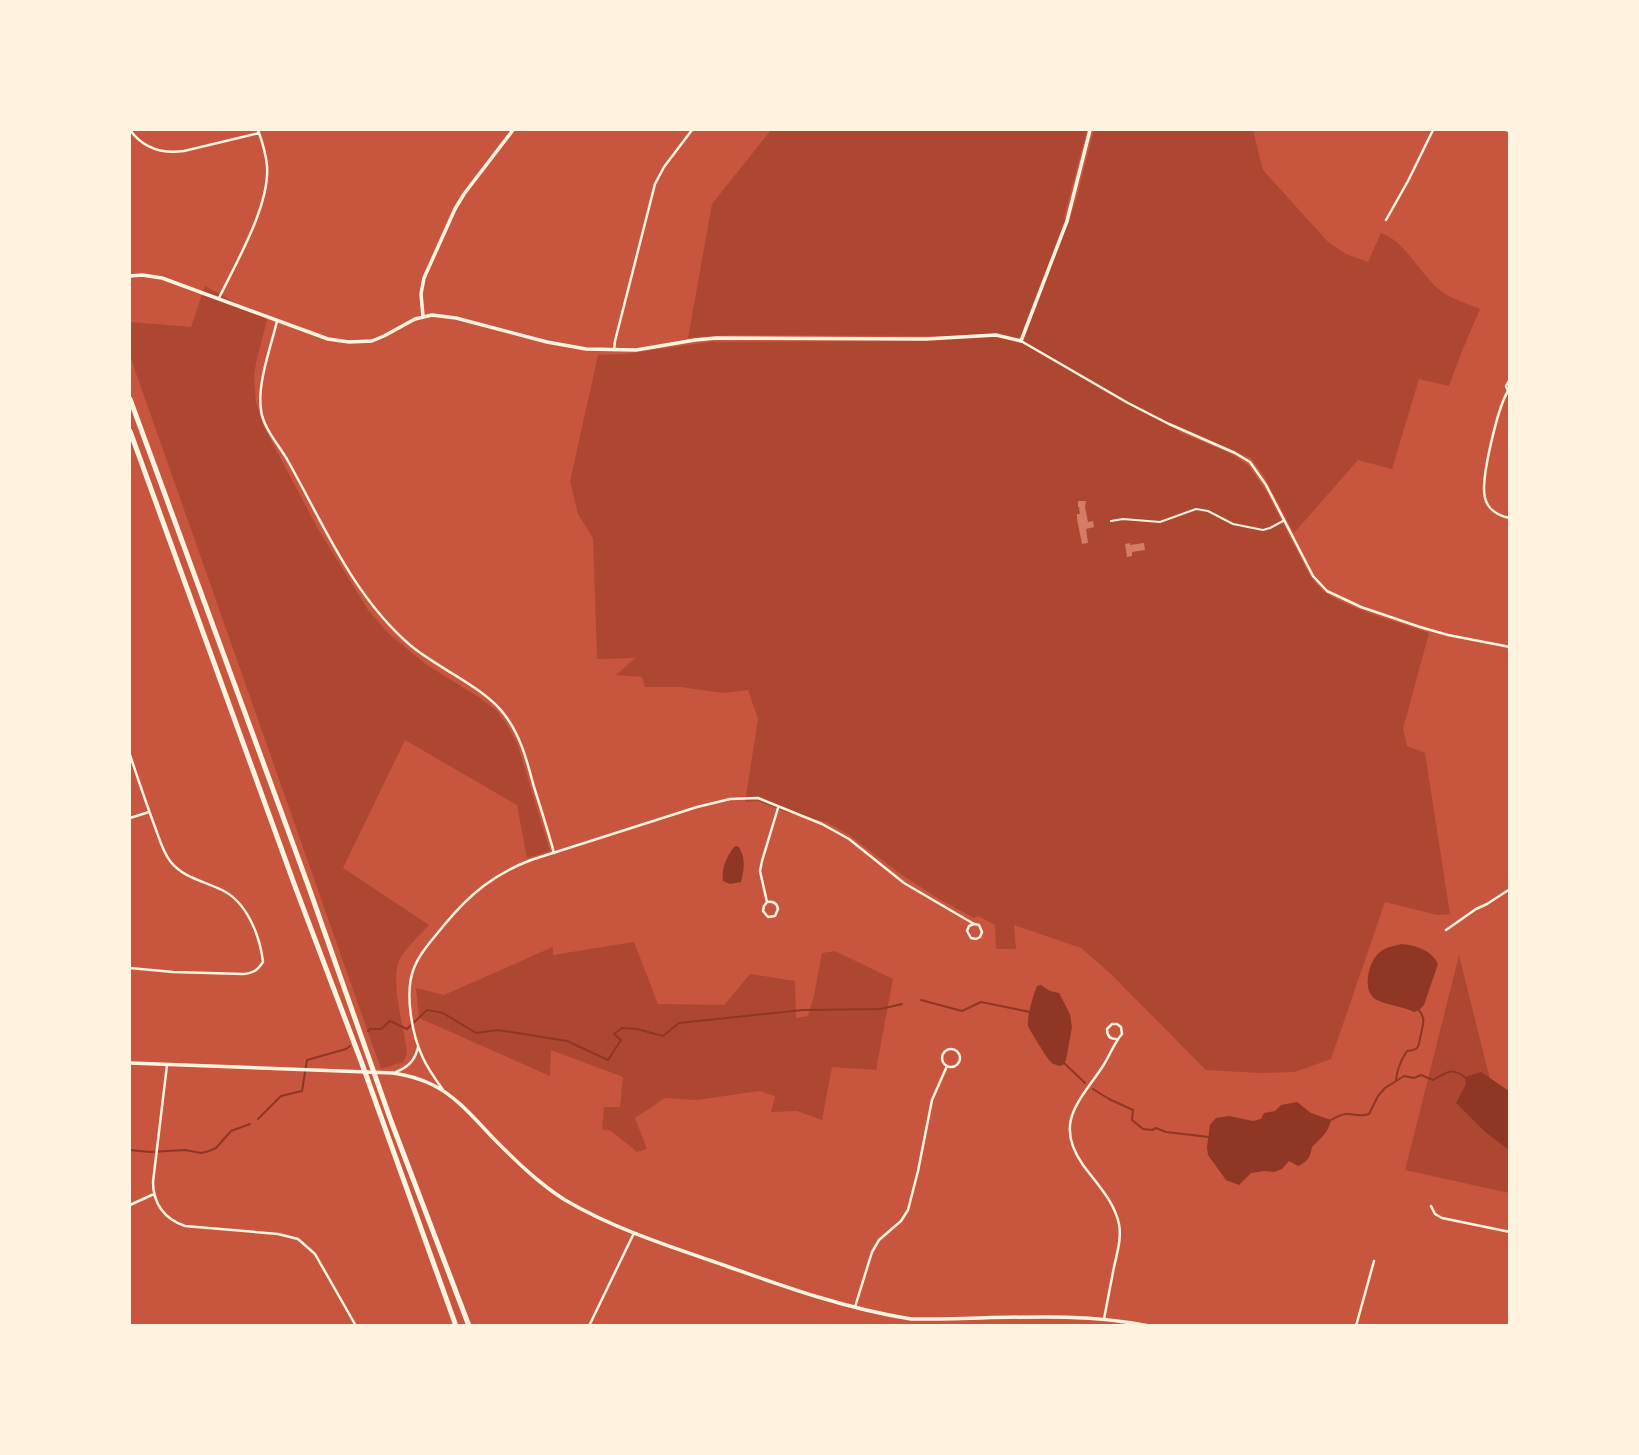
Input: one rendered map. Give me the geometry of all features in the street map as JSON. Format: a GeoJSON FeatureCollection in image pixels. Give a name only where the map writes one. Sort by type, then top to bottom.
{"type":"FeatureCollection","features":[{"type":"Feature","properties":{"kind":"highway"},"geometry":{"type":"LineString","coordinates":[[130,399],[308,885],[377,1082],[469,1325]]}},
{"type":"Feature","properties":{"kind":"highway"},"geometry":{"type":"LineString","coordinates":[[130,431],[362,1061],[456,1325]]}},
{"type":"Feature","properties":{"kind":"street"},"geometry":{"type":"LineString","coordinates":[[130,130],[148,146],[172,152],[259,131],[267,164],[264,199],[219,298]]}},
{"type":"Feature","properties":{"kind":"street"},"geometry":{"type":"LineString","coordinates":[[422,316],[421,294],[424,278],[455,209],[513,130]]}},
{"type":"Feature","properties":{"kind":"street"},"geometry":{"type":"LineString","coordinates":[[614,350],[653,189],[664,167],[692,130]]}},
{"type":"Feature","properties":{"kind":"street"},"geometry":{"type":"LineString","coordinates":[[1021,341],[1067,221],[1090,130]]}},
{"type":"Feature","properties":{"kind":"street"},"geometry":{"type":"LineString","coordinates":[[1386,220],[1433,130]]}},
{"type":"Feature","properties":{"kind":"street"},"geometry":{"type":"LineString","coordinates":[[130,276],[162,278],[328,339],[349,342],[372,341],[422,316],[442,315],[566,347],[614,350],[647,349],[716,338],[926,339],[996,335],[1021,341],[1128,403],[1250,462],[1266,485],[1313,576],[1327,591],[1375,612],[1431,631],[1510,647]]}},
{"type":"Feature","properties":{"kind":"street"},"geometry":{"type":"LineString","coordinates":[[278,320],[261,391],[261,410],[266,425],[350,573],[374,609],[387,624],[430,661],[490,699],[502,710],[522,745],[554,853]]}},
{"type":"Feature","properties":{"kind":"street"},"geometry":{"type":"LineString","coordinates":[[1510,379],[1506,386],[1509,391],[1501,404],[1494,430],[1484,483],[1486,502],[1502,516],[1510,518]]}},
{"type":"Feature","properties":{"kind":"street"},"geometry":{"type":"LineString","coordinates":[[130,755],[149,811],[171,862],[182,873],[222,890],[243,907],[250,917],[262,949],[263,962],[258,970],[243,974],[130,968]]}},
{"type":"Feature","properties":{"kind":"street"},"geometry":{"type":"LineString","coordinates":[[445,1092],[426,1064],[418,1046],[409,995],[412,973],[423,952],[445,924],[474,892],[517,866],[668,815],[723,800],[758,798],[822,824],[849,839],[904,883],[981,927],[980,937],[976,939],[968,934],[969,926],[974,924]]}},
{"type":"Feature","properties":{"kind":"street"},"geometry":{"type":"LineString","coordinates":[[767,902],[778,906],[775,916],[768,917],[764,913],[767,902],[760,872],[779,807]]}},
{"type":"Feature","properties":{"kind":"street"},"geometry":{"type":"LineString","coordinates":[[130,818],[149,811]]}},
{"type":"Feature","properties":{"kind":"street"},"geometry":{"type":"LineString","coordinates":[[1446,930],[1510,889]]}},
{"type":"Feature","properties":{"kind":"street"},"geometry":{"type":"LineString","coordinates":[[1104,1319],[1118,1248],[1119,1224],[1110,1200],[1076,1154],[1072,1145],[1070,1122],[1074,1108],[1112,1051],[1116,1039],[1122,1034],[1122,1029],[1114,1023],[1108,1027],[1107,1032],[1109,1037],[1116,1039]]}},
{"type":"Feature","properties":{"kind":"street"},"geometry":{"type":"LineString","coordinates":[[393,1073],[410,1065],[418,1046]]}},
{"type":"Feature","properties":{"kind":"street"},"geometry":{"type":"LineString","coordinates":[[949,1049],[955,1049],[960,1054],[960,1060],[956,1065],[947,1066],[943,1055],[949,1049]]}},
{"type":"Feature","properties":{"kind":"street"},"geometry":{"type":"LineString","coordinates":[[130,1063],[393,1073],[418,1079],[445,1092],[466,1109],[512,1157],[552,1191],[581,1208],[635,1233],[807,1294],[911,1319],[1086,1318],[1149,1325]]}},
{"type":"Feature","properties":{"kind":"street"},"geometry":{"type":"LineString","coordinates":[[167,1064],[154,1194],[163,1213],[180,1224],[278,1234],[298,1239],[315,1255],[356,1325]]}},
{"type":"Feature","properties":{"kind":"street"},"geometry":{"type":"LineString","coordinates":[[855,1307],[872,1252],[908,1210],[919,1170],[932,1100],[947,1066]]}},
{"type":"Feature","properties":{"kind":"street"},"geometry":{"type":"LineString","coordinates":[[130,1205],[154,1194]]}},
{"type":"Feature","properties":{"kind":"street"},"geometry":{"type":"LineString","coordinates":[[1431,1206],[1435,1214],[1442,1218],[1510,1232]]}},
{"type":"Feature","properties":{"kind":"street"},"geometry":{"type":"LineString","coordinates":[[589,1325],[635,1233]]}},
{"type":"Feature","properties":{"kind":"street"},"geometry":{"type":"LineString","coordinates":[[1356,1325],[1374,1261]]}},
{"type":"Feature","properties":{"kind":"street"},"geometry":{"type":"LineString","coordinates":[[955,1319],[955,1325]]}},
{"type":"Feature","properties":{"kind":"lane"},"geometry":{"type":"LineString","coordinates":[[1111,521],[1123,519],[1160,522],[1196,509],[1233,524],[1263,530],[1284,520]]}},
{"type":"Feature","properties":{"kind":"shaded area"},"geometry":{"type":"Polygon","coordinates":[[[771,130],[1087,130],[1064,217],[1068,224],[1094,130],[1253,130],[1263,170],[1328,242],[1346,254],[1368,262],[1381,233],[1399,244],[1445,294],[1480,309],[1449,386],[1419,379],[1392,469],[1358,460],[1294,533],[1264,476],[1251,458],[1175,425],[1179,432],[1232,454],[1249,466],[1266,491],[1309,574],[1323,591],[1359,609],[1429,633],[1403,729],[1407,746],[1425,753],[1450,914],[1437,915],[1385,902],[1331,1059],[1295,1072],[1206,1070],[1111,974],[1081,948],[1014,925],[1016,949],[996,949],[995,925],[978,916],[974,918],[939,899],[848,834],[826,822],[757,801],[745,802],[758,719],[748,690],[723,693],[681,687],[645,687],[642,677],[616,675],[635,658],[597,659],[593,538],[578,514],[570,482],[598,355],[625,354],[709,342],[923,341],[945,340],[947,336],[733,335],[688,338],[712,204],[771,130]]]}},
{"type":"Feature","properties":{"kind":"shaded area"},"geometry":{"type":"Polygon","coordinates":[[[205,286],[268,317],[254,375],[256,402],[263,425],[318,529],[368,610],[389,634],[427,665],[497,711],[510,730],[518,746],[550,851],[527,858],[517,805],[405,740],[343,868],[429,925],[403,954],[396,973],[397,996],[407,1054],[403,1062],[381,1069],[130,356],[130,322],[191,327],[205,286]]]}},
{"type":"Feature","properties":{"kind":"shaded area"},"geometry":{"type":"Polygon","coordinates":[[[736,846],[743,856],[743,873],[741,882],[730,884],[723,881],[723,872],[727,859],[736,846]]]}},
{"type":"Feature","properties":{"kind":"shaded area"},"geometry":{"type":"Polygon","coordinates":[[[634,942],[658,1004],[724,1005],[750,974],[795,981],[796,1018],[808,1016],[822,953],[835,951],[893,979],[876,1070],[832,1067],[822,1120],[797,1111],[771,1112],[775,1096],[759,1091],[697,1100],[665,1098],[635,1118],[647,1149],[637,1152],[611,1131],[602,1129],[604,1107],[620,1107],[623,1077],[551,1050],[550,1076],[419,1018],[416,988],[444,995],[553,947],[553,955],[634,942]]]}},
{"type":"Feature","properties":{"kind":"shaded area"},"geometry":{"type":"Polygon","coordinates":[[[1401,944],[1427,952],[1438,964],[1424,1005],[1414,1012],[1377,1000],[1369,991],[1368,977],[1376,956],[1385,949],[1401,944]]]}},
{"type":"Feature","properties":{"kind":"shaded area"},"geometry":{"type":"Polygon","coordinates":[[[1459,955],[1509,1155],[1509,1193],[1405,1170],[1459,955]]]}},
{"type":"Feature","properties":{"kind":"shaded area"},"geometry":{"type":"Polygon","coordinates":[[[1041,985],[1059,993],[1070,1014],[1072,1027],[1066,1060],[1059,1066],[1049,1060],[1028,1026],[1034,995],[1037,986],[1041,985]]]}},
{"type":"Feature","properties":{"kind":"shaded area"},"geometry":{"type":"Polygon","coordinates":[[[1481,1072],[1509,1091],[1509,1150],[1484,1131],[1456,1103],[1466,1084],[1465,1077],[1481,1072]]]}},
{"type":"Feature","properties":{"kind":"shaded area"},"geometry":{"type":"Polygon","coordinates":[[[1297,1102],[1311,1113],[1331,1120],[1326,1132],[1312,1147],[1306,1161],[1298,1166],[1289,1161],[1282,1169],[1274,1172],[1251,1173],[1239,1185],[1226,1180],[1208,1155],[1210,1125],[1216,1118],[1229,1116],[1253,1121],[1261,1119],[1264,1113],[1275,1111],[1281,1105],[1297,1102]]]}},
{"type":"Feature","properties":{"kind":"building"},"geometry":{"type":"Polygon","coordinates":[[[1078,501],[1086,501],[1088,522],[1093,521],[1094,527],[1086,529],[1088,543],[1082,544],[1077,519],[1077,514],[1080,514],[1078,501]]]}},
{"type":"Feature","properties":{"kind":"building"},"geometry":{"type":"Polygon","coordinates":[[[1144,543],[1145,550],[1132,552],[1132,556],[1127,557],[1125,544],[1144,543]]]}},
{"type":"Feature","properties":{"kind":"waterway"},"geometry":{"type":"LineString","coordinates":[[921,1000],[962,1011],[981,1002],[1030,1012]]}},
{"type":"Feature","properties":{"kind":"waterway"},"geometry":{"type":"LineString","coordinates":[[368,1031],[381,1029],[390,1021],[407,1029],[427,1010],[443,1013],[476,1033],[498,1030],[567,1041],[608,1060],[621,1040],[614,1034],[622,1028],[663,1036],[679,1023],[803,1010],[881,1009],[902,1004]]}},
{"type":"Feature","properties":{"kind":"waterway"},"geometry":{"type":"LineString","coordinates":[[1396,1080],[1407,1051],[1417,1048],[1419,1044],[1423,1022],[1419,1010]]}},
{"type":"Feature","properties":{"kind":"waterway"},"geometry":{"type":"LineString","coordinates":[[258,1119],[281,1096],[302,1091],[307,1060],[350,1046]]}},
{"type":"Feature","properties":{"kind":"waterway"},"geometry":{"type":"LineString","coordinates":[[1063,1062],[1085,1083]]}},
{"type":"Feature","properties":{"kind":"waterway"},"geometry":{"type":"LineString","coordinates":[[1331,1120],[1345,1114],[1369,1114],[1385,1088],[1404,1076],[1414,1078],[1421,1075],[1433,1080],[1446,1073],[1456,1072],[1466,1078]]}},
{"type":"Feature","properties":{"kind":"waterway"},"geometry":{"type":"LineString","coordinates":[[1093,1089],[1133,1110],[1132,1120],[1143,1129],[1156,1128],[1166,1132],[1209,1137]]}},
{"type":"Feature","properties":{"kind":"waterway"},"geometry":{"type":"LineString","coordinates":[[130,1150],[185,1150],[201,1153],[216,1148],[231,1131],[250,1124]]}}]}
